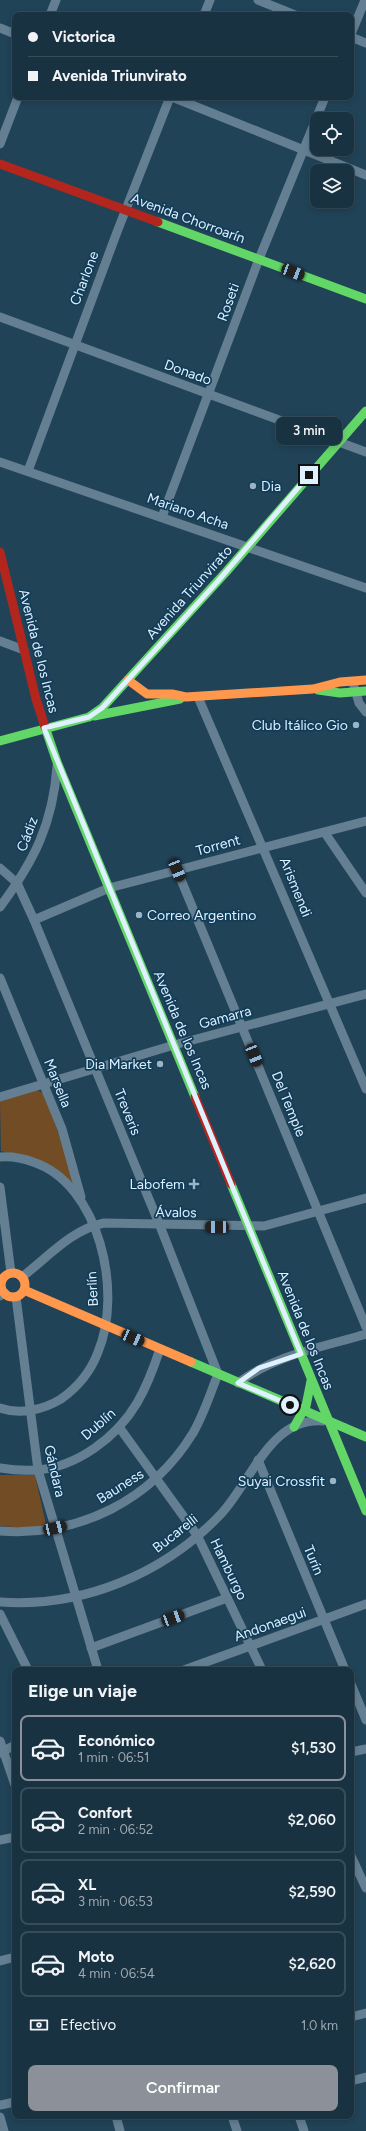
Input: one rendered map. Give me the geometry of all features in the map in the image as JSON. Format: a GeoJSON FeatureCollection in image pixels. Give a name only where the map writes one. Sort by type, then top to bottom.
{"type":"FeatureCollection","features":[{"type":"Feature","properties":{"kind":"main road","name":"Avenida Chorroarín"},"geometry":{"type":"LineString","coordinates":[[0,164],[366,299]]}},
{"type":"Feature","properties":{"kind":"main road","name":"Avenida Triunvirato"},"geometry":{"type":"LineString","coordinates":[[0,741],[89,717],[102,708],[248,547],[366,411]]}},
{"type":"Feature","properties":{"kind":"main road","name":"Avenida de los Incas"},"geometry":{"type":"LineString","coordinates":[[0,552],[44,728],[311,1381],[366,1511]]}},
{"type":"Feature","properties":{"kind":"main road"},"geometry":{"type":"LineString","coordinates":[[128,680],[147,694],[172,694],[186,697],[312,689],[340,682],[366,680]]}},
{"type":"Feature","properties":{"kind":"main road"},"geometry":{"type":"LineString","coordinates":[[312,689],[340,693],[366,691]]}},
{"type":"Feature","properties":{"kind":"main road"},"geometry":{"type":"LineString","coordinates":[[89,717],[172,702],[186,697]]}},
{"type":"Feature","properties":{"kind":"main road"},"geometry":{"type":"LineString","coordinates":[[11,1273],[22,1277],[25,1283],[24,1290],[16,1296],[2,1294],[1,1279],[11,1273]]}},
{"type":"Feature","properties":{"kind":"main road"},"geometry":{"type":"LineString","coordinates":[[24,1290],[364,1436]]}},
{"type":"Feature","properties":{"kind":"main road"},"geometry":{"type":"LineString","coordinates":[[294,1427],[304,1411],[311,1381]]}},
{"type":"Feature","properties":{"kind":"main road"},"geometry":{"type":"LineString","coordinates":[[342,1453],[348,1439],[354,1435],[364,1436]]}},
{"type":"Feature","properties":{"kind":"street"},"geometry":{"type":"LineString","coordinates":[[51,12],[56,0]]}},
{"type":"Feature","properties":{"kind":"street"},"geometry":{"type":"LineString","coordinates":[[205,12],[210,0]]}},
{"type":"Feature","properties":{"kind":"street"},"geometry":{"type":"LineString","coordinates":[[258,0],[288,12]]}},
{"type":"Feature","properties":{"kind":"street"},"geometry":{"type":"LineString","coordinates":[[354,28],[365,0]]}},
{"type":"Feature","properties":{"kind":"street"},"geometry":{"type":"LineString","coordinates":[[0,28],[12,33]]}},
{"type":"Feature","properties":{"kind":"street"},"geometry":{"type":"LineString","coordinates":[[354,37],[366,43]]}},
{"type":"Feature","properties":{"kind":"street"},"geometry":{"type":"LineString","coordinates":[[0,144],[17,100]]}},
{"type":"Feature","properties":{"kind":"street","name":"Charlone"},"geometry":{"type":"LineString","coordinates":[[28,472],[125,210],[171,100]]}},
{"type":"Feature","properties":{"kind":"street"},"geometry":{"type":"LineString","coordinates":[[179,100],[366,175]]}},
{"type":"Feature","properties":{"kind":"street","name":"Roseti"},"geometry":{"type":"LineString","coordinates":[[162,517],[259,259],[324,100]]}},
{"type":"Feature","properties":{"kind":"street","name":"Donado"},"geometry":{"type":"LineString","coordinates":[[0,317],[366,452]]}},
{"type":"Feature","properties":{"kind":"street","name":"Mariano Acha"},"geometry":{"type":"LineString","coordinates":[[0,462],[366,588]]}},
{"type":"Feature","properties":{"kind":"street"},"geometry":{"type":"LineString","coordinates":[[0,641],[24,650]]}},
{"type":"Feature","properties":{"kind":"street"},"geometry":{"type":"LineString","coordinates":[[353,681],[355,692],[366,712]]}},
{"type":"Feature","properties":{"kind":"street","name":"Arismendi"},"geometry":{"type":"LineString","coordinates":[[198,697],[264,848],[328,1004],[366,1089]]}},
{"type":"Feature","properties":{"kind":"street","name":"Cádiz"},"geometry":{"type":"LineString","coordinates":[[0,907],[18,883],[34,857],[46,825],[55,791],[57,762]]}},
{"type":"Feature","properties":{"kind":"street","name":"Torrent"},"geometry":{"type":"LineString","coordinates":[[34,920],[109,888],[366,821]]}},
{"type":"Feature","properties":{"kind":"street"},"geometry":{"type":"LineString","coordinates":[[324,833],[366,893]]}},
{"type":"Feature","properties":{"kind":"street","name":"Treveris"},"geometry":{"type":"LineString","coordinates":[[0,868],[18,883],[34,920],[160,1226],[218,1374]]}},
{"type":"Feature","properties":{"kind":"street","name":"Del Temple"},"geometry":{"type":"LineString","coordinates":[[177,870],[366,1327]]}},
{"type":"Feature","properties":{"kind":"street","name":"Marsella"},"geometry":{"type":"LineString","coordinates":[[0,978],[62,1129],[82,1200]]}},
{"type":"Feature","properties":{"kind":"street","name":"Gamarra"},"geometry":{"type":"LineString","coordinates":[[0,1096],[242,1026],[366,994]]}},
{"type":"Feature","properties":{"kind":"street","name":"Berlín"},"geometry":{"type":"LineString","coordinates":[[0,1157],[25,1159],[46,1168],[68,1185],[82,1200],[102,1253],[108,1296],[106,1326],[99,1352],[93,1364],[77,1386],[55,1402],[43,1408],[30,1411],[0,1408]]}},
{"type":"Feature","properties":{"kind":"street"},"geometry":{"type":"LineString","coordinates":[[0,1187],[11,1273]]}},
{"type":"Feature","properties":{"kind":"street","name":"Ávalos"},"geometry":{"type":"LineString","coordinates":[[22,1277],[78,1233],[92,1225],[104,1223],[160,1226],[264,1226],[366,1198]]}},
{"type":"Feature","properties":{"kind":"street","name":"Gándara"},"geometry":{"type":"LineString","coordinates":[[16,1296],[38,1470],[97,1667]]}},
{"type":"Feature","properties":{"kind":"street"},"geometry":{"type":"LineString","coordinates":[[238,1383],[259,1368],[366,1334]]}},
{"type":"Feature","properties":{"kind":"street","name":"Dublín"},"geometry":{"type":"LineString","coordinates":[[0,1468],[38,1470],[62,1464],[90,1450],[119,1427],[137,1403],[160,1349]]}},
{"type":"Feature","properties":{"kind":"street","name":"Bauness"},"geometry":{"type":"LineString","coordinates":[[0,1531],[20,1532],[55,1528],[82,1521],[118,1507],[156,1479],[184,1446],[193,1432],[218,1374]]}},
{"type":"Feature","properties":{"kind":"street","name":"Bucarelli"},"geometry":{"type":"LineString","coordinates":[[0,1602],[20,1603],[47,1601],[76,1596],[114,1586],[162,1562],[197,1535],[229,1504],[258,1460],[272,1442],[294,1427],[310,1421],[328,1421]]}},
{"type":"Feature","properties":{"kind":"street","name":"Hamburgo"},"geometry":{"type":"LineString","coordinates":[[119,1427],[197,1535],[261,1667]]}},
{"type":"Feature","properties":{"kind":"street","name":"Turín"},"geometry":{"type":"LineString","coordinates":[[258,1460],[344,1667]]}},
{"type":"Feature","properties":{"kind":"street"},"geometry":{"type":"LineString","coordinates":[[91,1648],[227,1598]]}},
{"type":"Feature","properties":{"kind":"street","name":"Andonaegui"},"geometry":{"type":"LineString","coordinates":[[192,1667],[366,1604]]}},
{"type":"Feature","properties":{"kind":"street"},"geometry":{"type":"LineString","coordinates":[[0,1614],[26,1667]]}},
{"type":"Feature","properties":{"kind":"street"},"geometry":{"type":"LineString","coordinates":[[354,1691],[366,1720]]}},
{"type":"Feature","properties":{"kind":"street"},"geometry":{"type":"LineString","coordinates":[[0,1741],[2,1752],[12,1777]]}},
{"type":"Feature","properties":{"kind":"street"},"geometry":{"type":"LineString","coordinates":[[2,1752],[12,1747]]}},
{"type":"Feature","properties":{"kind":"street"},"geometry":{"type":"LineString","coordinates":[[354,1751],[366,1749]]}},
{"type":"Feature","properties":{"kind":"street"},"geometry":{"type":"LineString","coordinates":[[0,1840],[12,1838]]}},
{"type":"Feature","properties":{"kind":"street"},"geometry":{"type":"LineString","coordinates":[[354,1861],[363,1876],[366,1888]]}},
{"type":"Feature","properties":{"kind":"street"},"geometry":{"type":"LineString","coordinates":[[0,1961],[12,1958]]}},
{"type":"Feature","properties":{"kind":"street"},"geometry":{"type":"LineString","coordinates":[[354,2017],[366,2013]]}},
{"type":"Feature","properties":{"kind":"street"},"geometry":{"type":"LineString","coordinates":[[354,2080],[366,2077]]}},
{"type":"Feature","properties":{"kind":"street"},"geometry":{"type":"LineString","coordinates":[[0,2105],[12,2103]]}},
{"type":"Feature","properties":{"kind":"street"},"geometry":{"type":"LineString","coordinates":[[0,2117],[4,2131]]}},
{"type":"Feature","properties":{"kind":"street"},"geometry":{"type":"LineString","coordinates":[[117,2119],[120,2131]]}},
{"type":"Feature","properties":{"kind":"street"},"geometry":{"type":"LineString","coordinates":[[233,2119],[237,2131]]}},
{"type":"Feature","properties":{"kind":"street"},"geometry":{"type":"LineString","coordinates":[[300,2119],[304,2131]]}},
{"type":"Feature","properties":{"kind":"shaded area"},"geometry":{"type":"Polygon","coordinates":[[[35,1089],[45,1094],[74,1179],[71,1182],[22,1156],[1,1151],[0,1101],[35,1089]]]}},
{"type":"Feature","properties":{"kind":"shaded area"},"geometry":{"type":"Polygon","coordinates":[[[0,1475],[35,1475],[46,1525],[27,1528],[0,1526],[0,1475]]]}},
{"type":"Feature","properties":{"kind":"traffic: fast"},"geometry":{"type":"LineString","coordinates":[[158,222],[366,299]]}},
{"type":"Feature","properties":{"kind":"traffic: fast"},"geometry":{"type":"LineString","coordinates":[[0,741],[89,717],[102,708],[226,572],[366,411]]}},
{"type":"Feature","properties":{"kind":"traffic: fast"},"geometry":{"type":"LineString","coordinates":[[318,690],[340,693],[366,691]]}},
{"type":"Feature","properties":{"kind":"traffic: fast"},"geometry":{"type":"LineString","coordinates":[[94,716],[180,699]]}},
{"type":"Feature","properties":{"kind":"traffic: fast"},"geometry":{"type":"LineString","coordinates":[[45,727],[57,762],[195,1097]]}},
{"type":"Feature","properties":{"kind":"traffic: fast"},"geometry":{"type":"LineString","coordinates":[[231,1184],[366,1511]]}},
{"type":"Feature","properties":{"kind":"traffic: fast"},"geometry":{"type":"LineString","coordinates":[[191,1362],[366,1437]]}},
{"type":"Feature","properties":{"kind":"traffic: fast"},"geometry":{"type":"LineString","coordinates":[[294,1427],[306,1406],[311,1381]]}},
{"type":"Feature","properties":{"kind":"traffic: slow"},"geometry":{"type":"LineString","coordinates":[[128,680],[147,694],[172,694],[186,697],[313,689],[340,682],[366,680]]}},
{"type":"Feature","properties":{"kind":"traffic: slow"},"geometry":{"type":"LineString","coordinates":[[13,1273],[18,1274],[24,1280],[25,1285],[24,1290],[18,1296],[13,1297],[8,1296],[2,1290],[1,1285],[2,1280],[8,1274],[13,1273]]}},
{"type":"Feature","properties":{"kind":"traffic: slow"},"geometry":{"type":"LineString","coordinates":[[24,1290],[191,1362]]}},
{"type":"Feature","properties":{"kind":"traffic: jam"},"geometry":{"type":"LineString","coordinates":[[0,164],[158,222]]}},
{"type":"Feature","properties":{"kind":"traffic: jam"},"geometry":{"type":"LineString","coordinates":[[0,552],[36,699],[45,727]]}},
{"type":"Feature","properties":{"kind":"traffic: jam"},"geometry":{"type":"LineString","coordinates":[[195,1097],[231,1184]]}},
{"type":"Feature","properties":{"kind":"place","name":"Dia"},"geometry":{"type":"Point","coordinates":[253,486]}},
{"type":"Feature","properties":{"kind":"place","name":"Club Itálico Gio"},"geometry":{"type":"Point","coordinates":[356,725]}},
{"type":"Feature","properties":{"kind":"place","name":"Correo Argentino"},"geometry":{"type":"Point","coordinates":[139,915]}},
{"type":"Feature","properties":{"kind":"place","name":"Dia Market"},"geometry":{"type":"Point","coordinates":[160,1064]}},
{"type":"Feature","properties":{"kind":"place","name":"Labofem"},"geometry":{"type":"Point","coordinates":[194,1184]}},
{"type":"Feature","properties":{"kind":"place","name":"Suyai Crossfit"},"geometry":{"type":"Point","coordinates":[333,1481]}},
{"type":"Feature","properties":{"kind":"route"},"geometry":{"type":"LineString","coordinates":[[290,1405],[238,1383],[259,1368],[301,1354],[44,728],[89,717],[99,711],[218,581],[309,475]]}}]}
